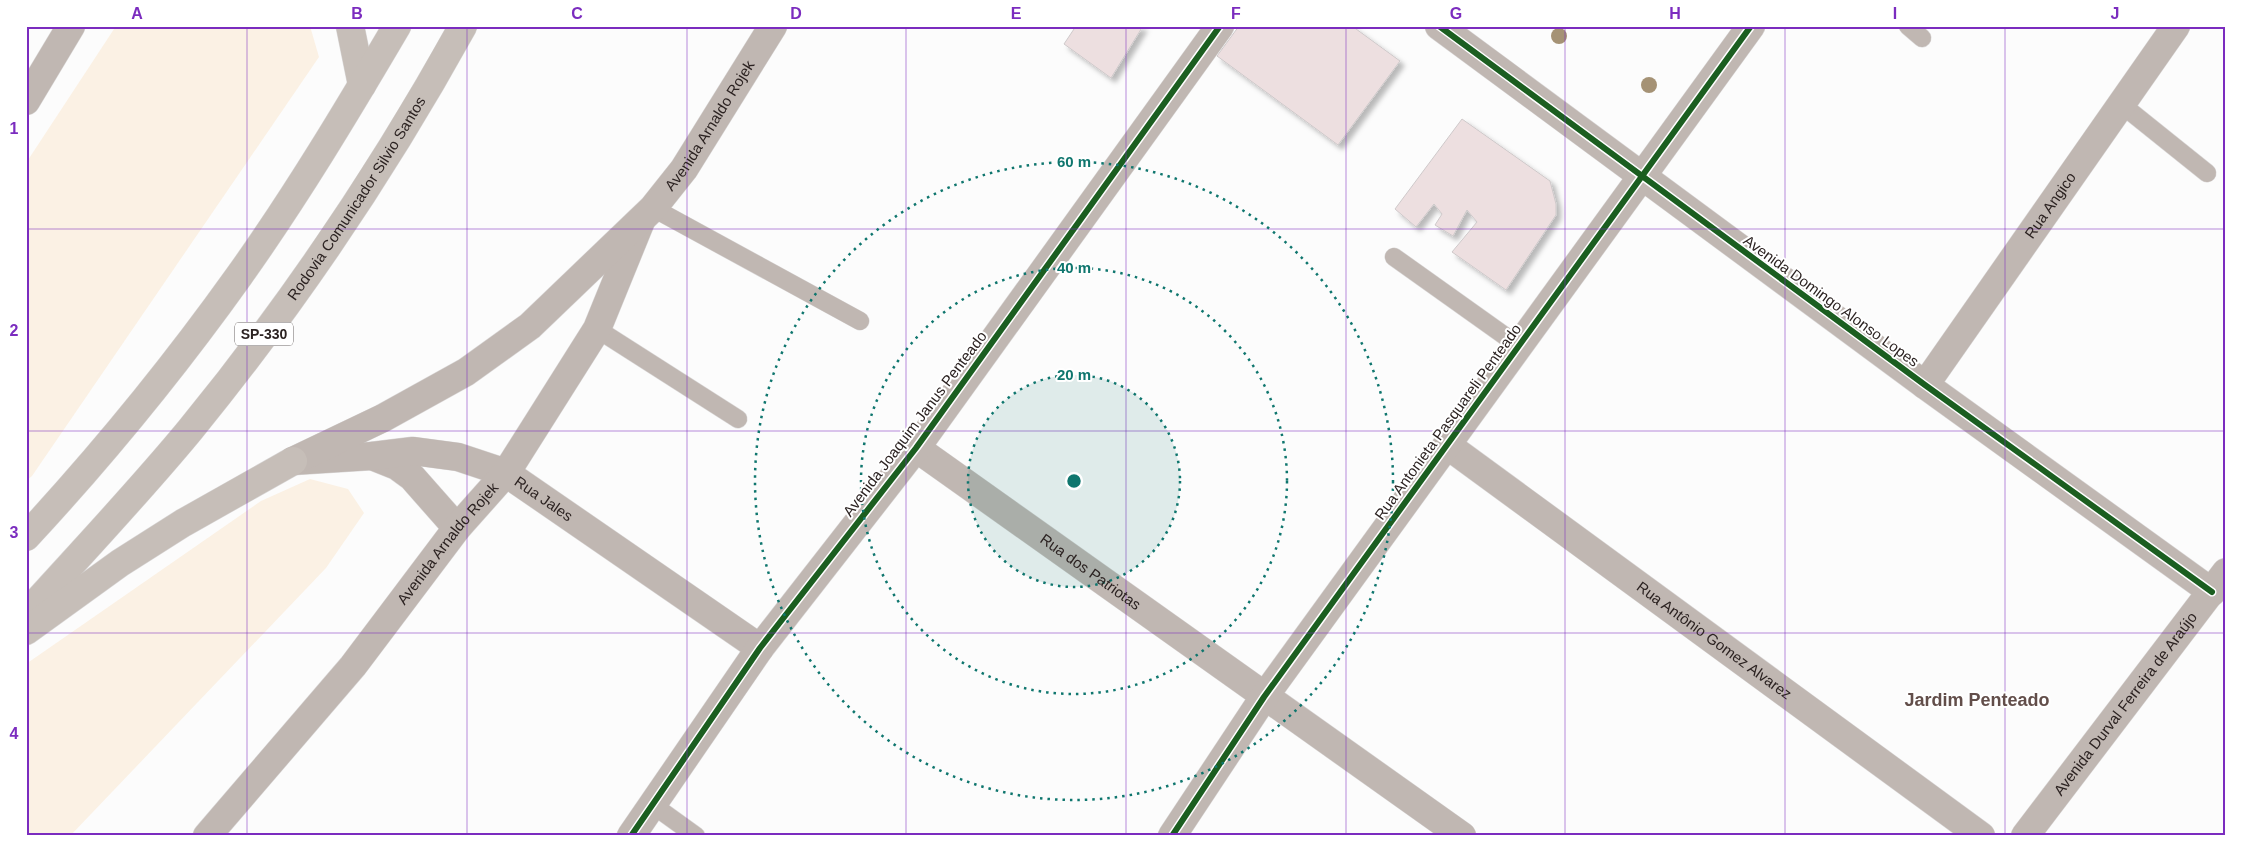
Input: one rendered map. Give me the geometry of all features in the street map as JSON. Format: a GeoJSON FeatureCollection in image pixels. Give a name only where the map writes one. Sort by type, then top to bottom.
{"type":"FeatureCollection","features":[{"type":"Feature","properties":{"kind":"highway"},"geometry":{"type":"LineString","coordinates":[[350,26],[362,85]]}},
{"type":"Feature","properties":{"kind":"highway"},"geometry":{"type":"LineString","coordinates":[[26,537],[60,500],[189,345],[240,274],[362,85],[397,26]]}},
{"type":"Feature","properties":{"kind":"highway","name":"Rodovia Comunicador Silvio Santos"},"geometry":{"type":"LineString","coordinates":[[26,614],[189,430],[281,312],[369,186],[463,26]]}},
{"type":"Feature","properties":{"kind":"highway"},"geometry":{"type":"LineString","coordinates":[[26,631],[120,563],[293,461]]}},
{"type":"Feature","properties":{"kind":"street"},"geometry":{"type":"LineString","coordinates":[[26,101],[71,26]]}},
{"type":"Feature","properties":{"kind":"street","name":"Avenida Arnaldo Rojek"},"geometry":{"type":"LineString","coordinates":[[293,461],[383,418],[466,372],[530,326],[647,215],[684,169],[773,26]]}},
{"type":"Feature","properties":{"kind":"street","name":"Avenida Joaquim Janus Penteado"},"geometry":{"type":"LineString","coordinates":[[631,836],[760,648],[916,448],[1220,26]]}},
{"type":"Feature","properties":{"kind":"street","name":"Avenida Domingo Alonso Lopes"},"geometry":{"type":"LineString","coordinates":[[1439,26],[1924,385],[2219,582]]}},
{"type":"Feature","properties":{"kind":"street","name":"Rua Antonieta Pasquareli Penteado"},"geometry":{"type":"LineString","coordinates":[[1172,836],[1264,697],[1751,26]]}},
{"type":"Feature","properties":{"kind":"street","name":"Rua Angico"},"geometry":{"type":"LineString","coordinates":[[1924,385],[2176,26]]}},
{"type":"Feature","properties":{"kind":"street","name":"Avenida Arnaldo Rojek"},"geometry":{"type":"LineString","coordinates":[[207,836],[353,666],[457,528],[506,473],[597,329],[647,215]]}},
{"type":"Feature","properties":{"kind":"street","name":"Rua Antônio Gomez Alvarez"},"geometry":{"type":"LineString","coordinates":[[1447,445],[1982,836]]}},
{"type":"Feature","properties":{"kind":"street","name":"Rua dos Patriotas"},"geometry":{"type":"LineString","coordinates":[[916,448],[1462,836]]}},
{"type":"Feature","properties":{"kind":"street","name":"Rua Jales"},"geometry":{"type":"LineString","coordinates":[[293,461],[372,456],[413,451],[458,457],[506,473],[760,648]]}},
{"type":"Feature","properties":{"kind":"street"},"geometry":{"type":"LineString","coordinates":[[372,456],[397,466],[412,477],[457,528]]}},
{"type":"Feature","properties":{"kind":"street","name":"Avenida Durval Ferreira de Araújo"},"geometry":{"type":"LineString","coordinates":[[2025,836],[2219,582]]}},
{"type":"Feature","properties":{"kind":"lane"},"geometry":{"type":"LineString","coordinates":[[1908,26],[1922,38]]}},
{"type":"Feature","properties":{"kind":"lane"},"geometry":{"type":"LineString","coordinates":[[2121,104],[2207,173]]}},
{"type":"Feature","properties":{"kind":"lane"},"geometry":{"type":"LineString","coordinates":[[647,215],[860,321]]}},
{"type":"Feature","properties":{"kind":"lane"},"geometry":{"type":"LineString","coordinates":[[1394,257],[1519,346]]}},
{"type":"Feature","properties":{"kind":"lane"},"geometry":{"type":"LineString","coordinates":[[597,329],[738,419]]}},
{"type":"Feature","properties":{"kind":"lane"},"geometry":{"type":"LineString","coordinates":[[653,805],[696,836]]}},
{"type":"Feature","properties":{"kind":"shaded area"},"geometry":{"type":"Polygon","coordinates":[[[116,26],[310,26],[319,57],[32,476],[26,481],[26,163],[116,26]]]}},
{"type":"Feature","properties":{"kind":"shaded area"},"geometry":{"type":"Polygon","coordinates":[[[310,479],[348,489],[364,513],[326,568],[70,836],[26,836],[26,664],[261,501],[310,479]]]}},
{"type":"Feature","properties":{"kind":"building"},"geometry":{"type":"Polygon","coordinates":[[[1076,26],[1143,26],[1111,78],[1064,44],[1076,26]]]}},
{"type":"Feature","properties":{"kind":"building"},"geometry":{"type":"Polygon","coordinates":[[[1239,26],[1352,26],[1400,61],[1338,145],[1217,56],[1239,26]]]}},
{"type":"Feature","properties":{"kind":"building"},"geometry":{"type":"Polygon","coordinates":[[[1462,119],[1550,181],[1556,204],[1556,215],[1506,290],[1452,252],[1477,222],[1467,210],[1453,236],[1435,225],[1442,214],[1434,204],[1416,227],[1395,209],[1462,119]]]}},
{"type":"Feature","properties":{"kind":"cycle path"},"geometry":{"type":"LineString","coordinates":[[631,836],[760,648],[916,448],[1220,26]]}},
{"type":"Feature","properties":{"kind":"cycle path"},"geometry":{"type":"LineString","coordinates":[[1439,26],[1925,385],[2212,592]]}},
{"type":"Feature","properties":{"kind":"cycle path"},"geometry":{"type":"LineString","coordinates":[[1172,836],[1264,697],[1751,26]]}},
{"type":"Feature","properties":{"kind":"district","name":"Jardim Penteado"},"geometry":{"type":"Point","coordinates":[1977,700]}}]}
